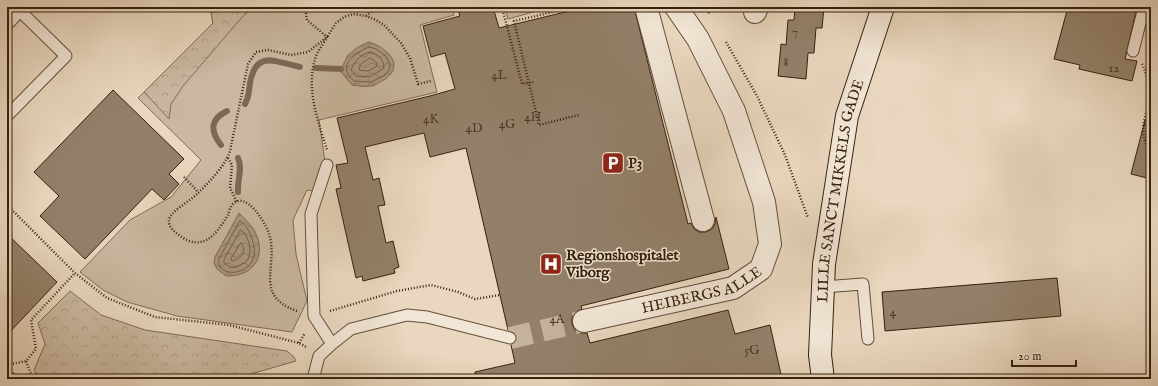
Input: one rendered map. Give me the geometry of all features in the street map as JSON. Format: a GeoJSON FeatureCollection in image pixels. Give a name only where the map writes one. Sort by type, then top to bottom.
{"type":"FeatureCollection","features":[{"type":"Feature","properties":{"kind":"street"},"geometry":{"type":"LineString","coordinates":[[7,17],[16,7]]}},
{"type":"Feature","properties":{"kind":"street","name":"HEIBERGS ALLE"},"geometry":{"type":"LineString","coordinates":[[646,7],[703,220]]}},
{"type":"Feature","properties":{"kind":"street","name":"LILLE SANCT MIKKELS GADE"},"geometry":{"type":"LineString","coordinates":[[823,379],[820,355],[824,264],[847,116],[883,7]]}},
{"type":"Feature","properties":{"kind":"street","name":"HEIBERGS ALLE"},"geometry":{"type":"LineString","coordinates":[[662,66],[668,32],[679,11]]}},
{"type":"Feature","properties":{"kind":"street","name":"HEIBERGS ALLE"},"geometry":{"type":"LineString","coordinates":[[584,321],[733,288],[761,269],[770,244],[764,202],[734,111],[698,39],[679,11]]}},
{"type":"Feature","properties":{"kind":"lane"},"geometry":{"type":"LineString","coordinates":[[7,116],[66,56],[16,7]]}},
{"type":"Feature","properties":{"kind":"lane"},"geometry":{"type":"LineString","coordinates":[[1133,51],[1144,7]]}},
{"type":"Feature","properties":{"kind":"lane"},"geometry":{"type":"LineString","coordinates":[[327,165],[310,214],[314,316],[332,344]]}},
{"type":"Feature","properties":{"kind":"lane"},"geometry":{"type":"LineString","coordinates":[[823,287],[863,284],[868,339]]}},
{"type":"Feature","properties":{"kind":"lane"},"geometry":{"type":"LineString","coordinates":[[312,379],[320,356],[332,344],[352,329],[407,315],[427,317],[510,338]]}},
{"type":"Feature","properties":{"kind":"path"},"geometry":{"type":"LineString","coordinates":[[305,7],[307,20],[327,37]]}},
{"type":"Feature","properties":{"kind":"path"},"geometry":{"type":"LineString","coordinates":[[366,16],[372,11],[390,7]]}},
{"type":"Feature","properties":{"kind":"path"},"geometry":{"type":"LineString","coordinates":[[502,7],[522,84],[532,82]]}},
{"type":"Feature","properties":{"kind":"path"},"geometry":{"type":"LineString","coordinates":[[551,7],[553,12],[514,21],[539,125],[579,115]]}},
{"type":"Feature","properties":{"kind":"path"},"geometry":{"type":"LineString","coordinates":[[706,7],[714,21]]}},
{"type":"Feature","properties":{"kind":"path"},"geometry":{"type":"LineString","coordinates":[[327,165],[327,151],[314,103],[313,72],[316,55],[336,23],[344,17],[353,14],[366,16],[376,20],[384,25],[401,43],[410,58],[418,84],[431,81]]}},
{"type":"Feature","properties":{"kind":"path"},"geometry":{"type":"LineString","coordinates":[[327,37],[308,52],[290,55],[268,50],[256,52],[248,64],[227,162],[182,207],[173,212],[169,221],[170,227],[185,240],[197,243],[205,242],[212,237],[228,215],[232,205],[242,201],[250,205],[265,223],[271,238],[272,252],[270,286],[276,298],[285,306],[314,316],[397,291],[431,284],[475,299],[500,295]]}},
{"type":"Feature","properties":{"kind":"path"},"geometry":{"type":"LineString","coordinates":[[726,41],[757,96],[785,155],[809,220]]}},
{"type":"Feature","properties":{"kind":"path"},"geometry":{"type":"LineString","coordinates":[[1133,51],[1144,67],[1150,91],[1142,132],[1147,145],[1151,149]]}},
{"type":"Feature","properties":{"kind":"path"},"geometry":{"type":"LineString","coordinates":[[1144,125],[1151,127]]}},
{"type":"Feature","properties":{"kind":"path"},"geometry":{"type":"LineString","coordinates":[[228,158],[232,165],[230,181],[231,191],[237,202]]}},
{"type":"Feature","properties":{"kind":"path"},"geometry":{"type":"LineString","coordinates":[[184,177],[198,192]]}},
{"type":"Feature","properties":{"kind":"path"},"geometry":{"type":"LineString","coordinates":[[7,205],[75,273],[107,298],[155,317],[229,325],[300,343],[320,356]]}},
{"type":"Feature","properties":{"kind":"path"},"geometry":{"type":"LineString","coordinates":[[7,365],[26,361],[36,349],[31,320],[75,273]]}},
{"type":"Feature","properties":{"kind":"path"},"geometry":{"type":"LineString","coordinates":[[300,343],[314,316]]}},
{"type":"Feature","properties":{"kind":"path"},"geometry":{"type":"LineString","coordinates":[[26,361],[33,379]]}},
{"type":"Feature","properties":{"kind":"path"},"geometry":{"type":"LineString","coordinates":[[7,371],[28,379]]}},
{"type":"Feature","properties":{"kind":"green space"},"geometry":{"type":"Polygon","coordinates":[[[210,7],[452,7],[454,15],[420,25],[437,92],[319,120],[325,162],[316,191],[307,190],[293,220],[296,254],[307,301],[292,332],[177,316],[127,302],[103,290],[80,272],[130,220],[171,197],[201,160],[138,98],[213,23],[210,7]]]}},
{"type":"Feature","properties":{"kind":"green space"},"geometry":{"type":"Polygon","coordinates":[[[210,7],[257,7],[245,14],[183,86],[171,104],[169,119],[144,92],[213,23],[210,7]]]}},
{"type":"Feature","properties":{"kind":"green space"},"geometry":{"type":"Polygon","coordinates":[[[505,7],[548,7],[548,8],[508,19],[505,7]]]}},
{"type":"Feature","properties":{"kind":"green space"},"geometry":{"type":"Polygon","coordinates":[[[70,291],[101,315],[145,330],[287,351],[296,361],[251,374],[252,379],[38,379],[34,370],[45,344],[38,323],[70,291]]]}},
{"type":"Feature","properties":{"kind":"water"},"geometry":{"type":"Polygon","coordinates":[[[369,42],[388,53],[394,64],[393,70],[389,76],[374,85],[352,85],[342,73],[341,69],[348,55],[358,47],[369,42]]]}},
{"type":"Feature","properties":{"kind":"water"},"geometry":{"type":"Polygon","coordinates":[[[239,213],[254,230],[258,239],[259,256],[256,263],[244,273],[226,276],[217,269],[214,263],[215,257],[239,213]]]}},
{"type":"Feature","properties":{"kind":"building"},"geometry":{"type":"Polygon","coordinates":[[[457,7],[493,7],[499,28],[586,7],[634,7],[688,224],[691,223],[694,229],[699,232],[706,232],[712,229],[715,224],[716,217],[729,269],[581,306],[582,309],[576,312],[572,317],[572,324],[575,330],[580,333],[587,333],[590,343],[728,310],[735,334],[770,325],[782,379],[475,379],[475,372],[515,363],[511,345],[515,343],[517,336],[515,333],[508,330],[466,148],[430,157],[424,133],[365,147],[373,180],[379,178],[385,205],[378,206],[386,243],[393,241],[399,267],[394,269],[395,273],[363,281],[362,276],[356,278],[336,189],[341,188],[336,165],[348,163],[337,118],[455,89],[445,53],[431,57],[423,26],[460,16],[457,7]]]}},
{"type":"Feature","properties":{"kind":"building"},"geometry":{"type":"Polygon","coordinates":[[[795,7],[824,7],[822,28],[816,28],[814,53],[808,53],[806,79],[778,76],[781,44],[786,45],[788,20],[794,20],[795,7]]]}},
{"type":"Feature","properties":{"kind":"building"},"geometry":{"type":"Polygon","coordinates":[[[1068,7],[1137,7],[1125,59],[1137,61],[1132,81],[1079,69],[1080,65],[1054,59],[1068,7]]]}},
{"type":"Feature","properties":{"kind":"building"},"geometry":{"type":"Polygon","coordinates":[[[113,90],[184,159],[169,174],[179,184],[164,200],[152,189],[85,259],[40,216],[59,196],[34,172],[113,90]]]}},
{"type":"Feature","properties":{"kind":"building"},"geometry":{"type":"Polygon","coordinates":[[[1145,120],[1151,121],[1151,179],[1131,174],[1145,120]]]}},
{"type":"Feature","properties":{"kind":"building"},"geometry":{"type":"Polygon","coordinates":[[[7,234],[57,282],[7,335],[7,234]]]}},
{"type":"Feature","properties":{"kind":"building"},"geometry":{"type":"Polygon","coordinates":[[[1057,278],[1061,316],[885,331],[882,292],[1057,278]]]}},
{"type":"Feature","properties":{"kind":"waterway"},"geometry":{"type":"LineString","coordinates":[[245,104],[253,72],[257,65],[268,60],[300,67]]}},
{"type":"Feature","properties":{"kind":"waterway"},"geometry":{"type":"LineString","coordinates":[[316,68],[341,69]]}},
{"type":"Feature","properties":{"kind":"waterway"},"geometry":{"type":"LineString","coordinates":[[221,145],[215,135],[214,126],[217,118],[227,111]]}},
{"type":"Feature","properties":{"kind":"waterway"},"geometry":{"type":"LineString","coordinates":[[238,158],[240,166],[238,192]]}},
{"type":"Feature","properties":{"kind":"tunnel"},"geometry":{"type":"LineString","coordinates":[[510,338],[584,321]]}},
{"type":"Feature","properties":{"kind":"place","name":"P3"},"geometry":{"type":"Point","coordinates":[613,163]}},
{"type":"Feature","properties":{"kind":"place","name":"Regionshospitalet Viborg"},"geometry":{"type":"Point","coordinates":[551,264]}}]}
